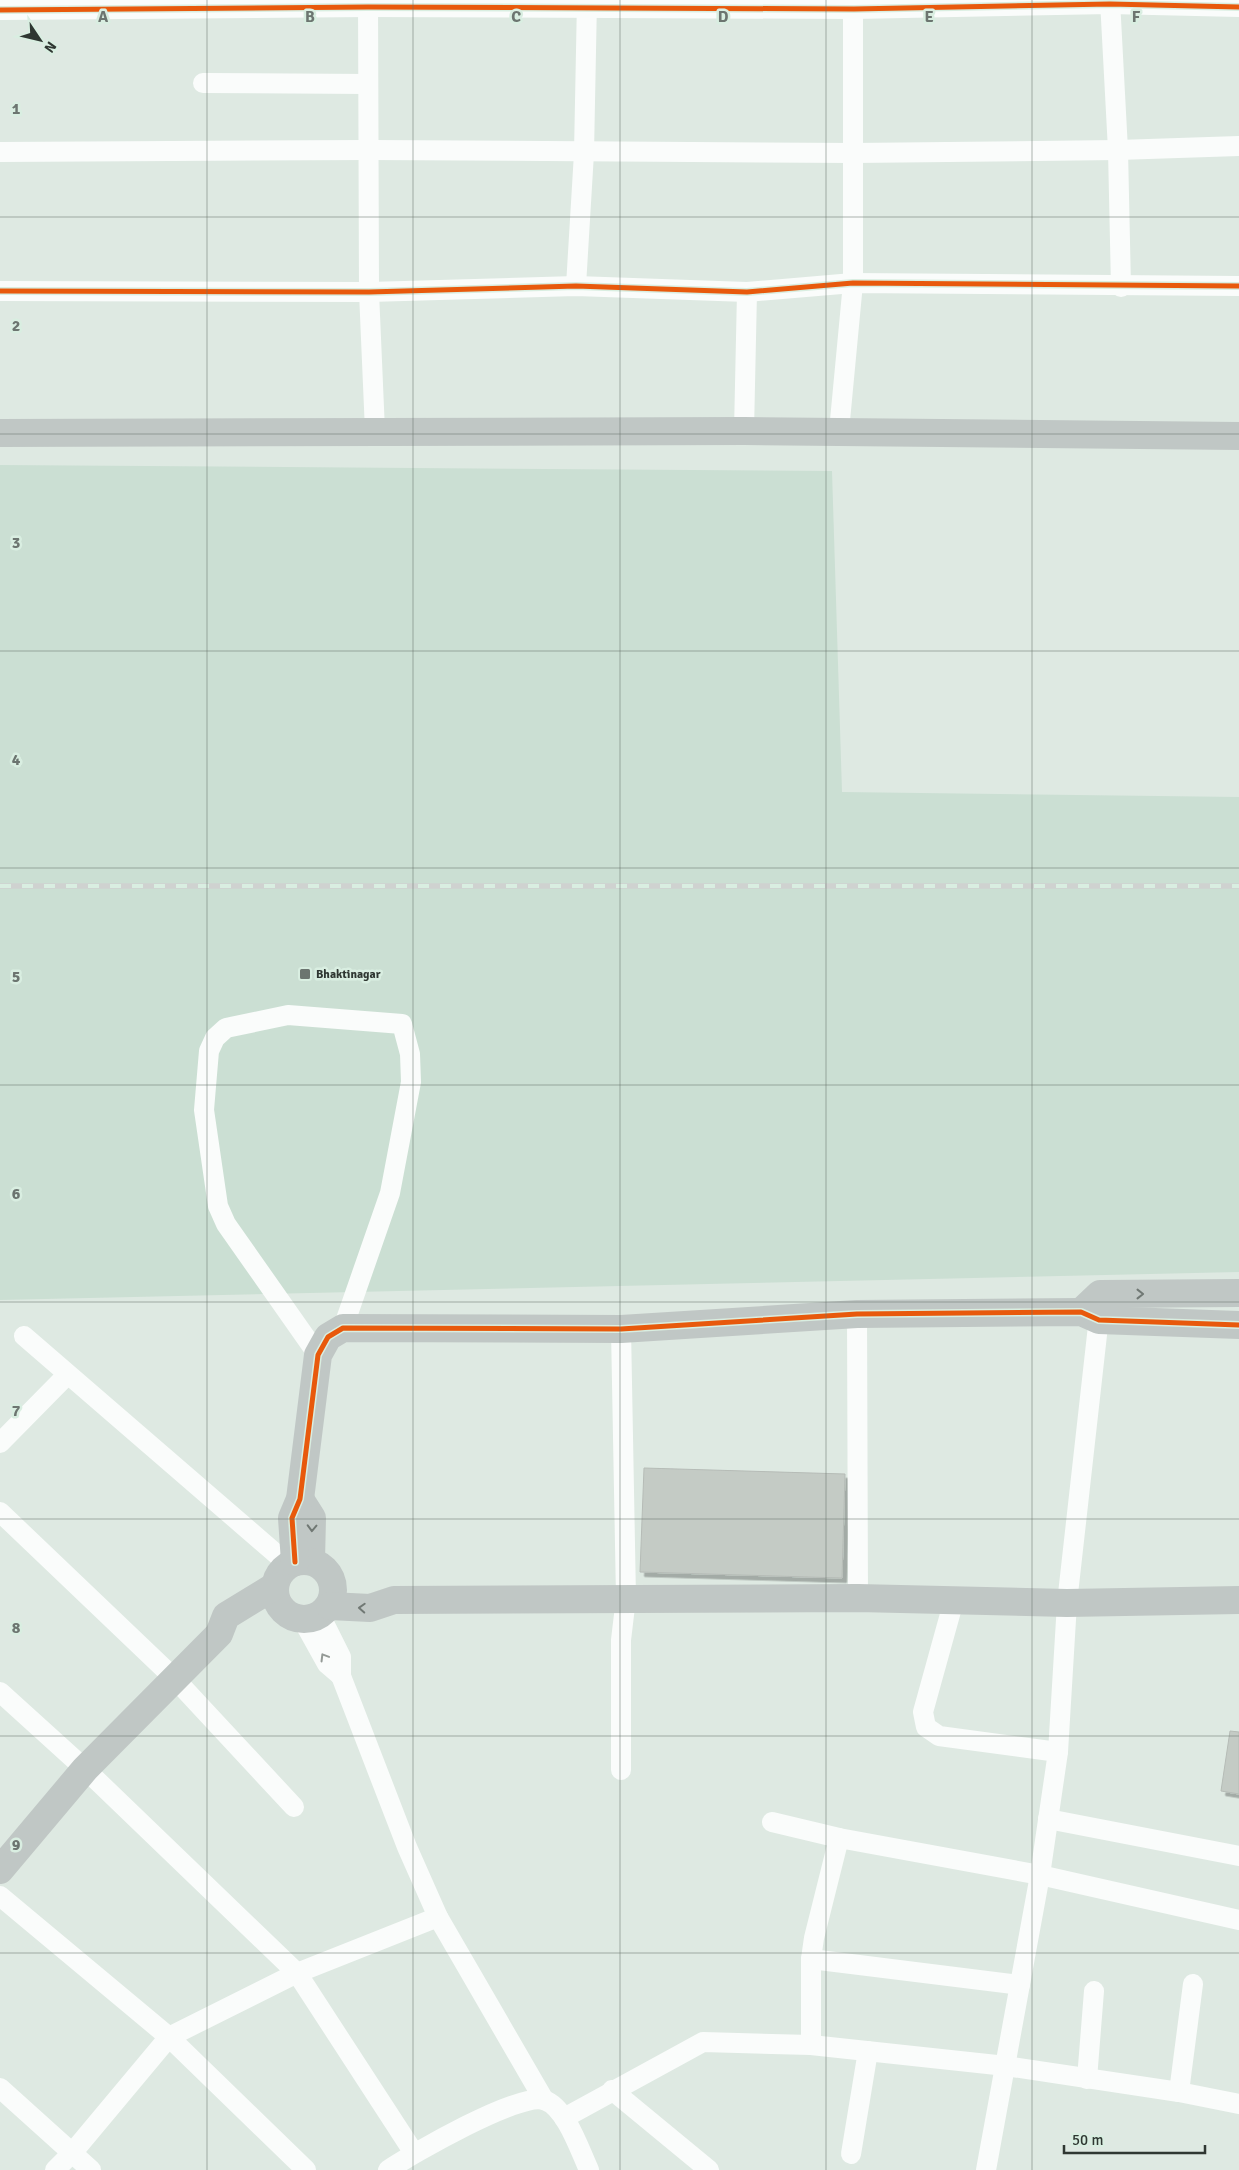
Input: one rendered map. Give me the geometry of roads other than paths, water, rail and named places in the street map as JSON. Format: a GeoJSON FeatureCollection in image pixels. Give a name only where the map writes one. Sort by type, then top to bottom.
{"type":"FeatureCollection","features":[{"type":"Feature","properties":{"kind":"street"},"geometry":{"type":"LineString","coordinates":[[1110,2],[1118,150],[1121,287]]}},
{"type":"Feature","properties":{"kind":"street"},"geometry":{"type":"LineString","coordinates":[[0,10],[368,4],[587,5],[1110,2],[1239,7]]}},
{"type":"Feature","properties":{"kind":"street"},"geometry":{"type":"LineString","coordinates":[[368,4],[370,292],[375,431]]}},
{"type":"Feature","properties":{"kind":"street"},"geometry":{"type":"LineString","coordinates":[[839,431],[853,283],[853,4]]}},
{"type":"Feature","properties":{"kind":"street"},"geometry":{"type":"LineString","coordinates":[[576,286],[584,153],[587,5]]}},
{"type":"Feature","properties":{"kind":"street"},"geometry":{"type":"LineString","coordinates":[[203,83],[368,84]]}},
{"type":"Feature","properties":{"kind":"street"},"geometry":{"type":"LineString","coordinates":[[0,152],[368,150],[584,153],[854,153],[1118,150],[1239,146]]}},
{"type":"Feature","properties":{"kind":"street"},"geometry":{"type":"LineString","coordinates":[[0,291],[370,292],[576,286],[747,292],[853,283],[1121,287],[1239,286]]}},
{"type":"Feature","properties":{"kind":"street"},"geometry":{"type":"LineString","coordinates":[[744,430],[747,292]]}},
{"type":"Feature","properties":{"kind":"street"},"geometry":{"type":"LineString","coordinates":[[0,433],[744,430],[1239,436]]}},
{"type":"Feature","properties":{"kind":"street"},"geometry":{"type":"LineString","coordinates":[[318,1355],[231,1231],[218,1206],[204,1110],[209,1051],[215,1038],[226,1028],[288,1015],[402,1024],[407,1038],[411,1082],[390,1193],[343,1328]]}},
{"type":"Feature","properties":{"kind":"street"},"geometry":{"type":"LineString","coordinates":[[1239,1293],[1093,1309],[857,1314],[621,1329],[343,1328],[328,1337],[318,1355],[300,1499],[292,1518],[289,1575],[280,1608],[288,1615],[322,1607],[372,1588],[394,1600],[858,1598],[1067,1603],[1239,1600]]}},
{"type":"Feature","properties":{"kind":"street"},"geometry":{"type":"LineString","coordinates":[[1093,1309],[1239,1325]]}},
{"type":"Feature","properties":{"kind":"street"},"geometry":{"type":"LineString","coordinates":[[986,2170],[1040,1875],[1058,1752],[1067,1603],[1093,1309]]}},
{"type":"Feature","properties":{"kind":"street"},"geometry":{"type":"LineString","coordinates":[[857,1314],[858,1598]]}},
{"type":"Feature","properties":{"kind":"street"},"geometry":{"type":"LineString","coordinates":[[621,1329],[626,1598],[621,1640],[621,1770]]}},
{"type":"Feature","properties":{"kind":"street"},"geometry":{"type":"LineString","coordinates":[[24,1336],[289,1575]]}},
{"type":"Feature","properties":{"kind":"street"},"geometry":{"type":"LineString","coordinates":[[0,1443],[67,1375]]}},
{"type":"Feature","properties":{"kind":"street"},"geometry":{"type":"LineString","coordinates":[[0,1512],[175,1678],[294,1807]]}},
{"type":"Feature","properties":{"kind":"street"},"geometry":{"type":"LineString","coordinates":[[0,1870],[85,1769],[218,1634],[226,1616],[289,1575],[327,1571],[322,1607],[341,1657],[341,1676],[407,1847],[438,1917],[544,2100],[556,2107],[564,2118],[589,2170]]}},
{"type":"Feature","properties":{"kind":"street"},"geometry":{"type":"LineString","coordinates":[[954,1600],[923,1712],[926,1727],[939,1736],[1058,1752]]}},
{"type":"Feature","properties":{"kind":"street"},"geometry":{"type":"LineString","coordinates":[[0,1692],[85,1769],[297,1973],[414,2153]]}},
{"type":"Feature","properties":{"kind":"street"},"geometry":{"type":"LineString","coordinates":[[1048,1819],[1239,1856]]}},
{"type":"Feature","properties":{"kind":"street"},"geometry":{"type":"LineString","coordinates":[[772,1822],[839,1838],[1040,1875],[1239,1920]]}},
{"type":"Feature","properties":{"kind":"street"},"geometry":{"type":"LineString","coordinates":[[812,2046],[811,1959],[814,1938],[839,1838]]}},
{"type":"Feature","properties":{"kind":"street"},"geometry":{"type":"LineString","coordinates":[[0,1896],[169,2036],[306,2170]]}},
{"type":"Feature","properties":{"kind":"street"},"geometry":{"type":"LineString","coordinates":[[55,2170],[73,2152],[169,2036],[297,1973],[438,1917]]}},
{"type":"Feature","properties":{"kind":"street"},"geometry":{"type":"LineString","coordinates":[[811,1959],[1020,1985]]}},
{"type":"Feature","properties":{"kind":"street"},"geometry":{"type":"LineString","coordinates":[[1178,2092],[1193,1984]]}},
{"type":"Feature","properties":{"kind":"street"},"geometry":{"type":"LineString","coordinates":[[1087,2080],[1094,1991]]}},
{"type":"Feature","properties":{"kind":"street"},"geometry":{"type":"LineString","coordinates":[[564,2118],[612,2090],[703,2042],[812,2046],[1006,2066],[1087,2080],[1178,2092],[1239,2104]]}},
{"type":"Feature","properties":{"kind":"street"},"geometry":{"type":"LineString","coordinates":[[851,2154],[868,2051]]}},
{"type":"Feature","properties":{"kind":"street"},"geometry":{"type":"LineString","coordinates":[[0,2088],[91,2170]]}},
{"type":"Feature","properties":{"kind":"street"},"geometry":{"type":"LineString","coordinates":[[612,2090],[709,2170]]}},
{"type":"Feature","properties":{"kind":"street"},"geometry":{"type":"LineString","coordinates":[[388,2170],[414,2153],[508,2107],[528,2100],[544,2100]]}},
{"type":"Feature","properties":{"kind":"railway"},"geometry":{"type":"LineString","coordinates":[[0,886],[1239,886]]}},
{"type":"Feature","properties":{"kind":"place","name":"Bhaktinagar"},"geometry":{"type":"Point","coordinates":[305,974]}}]}
